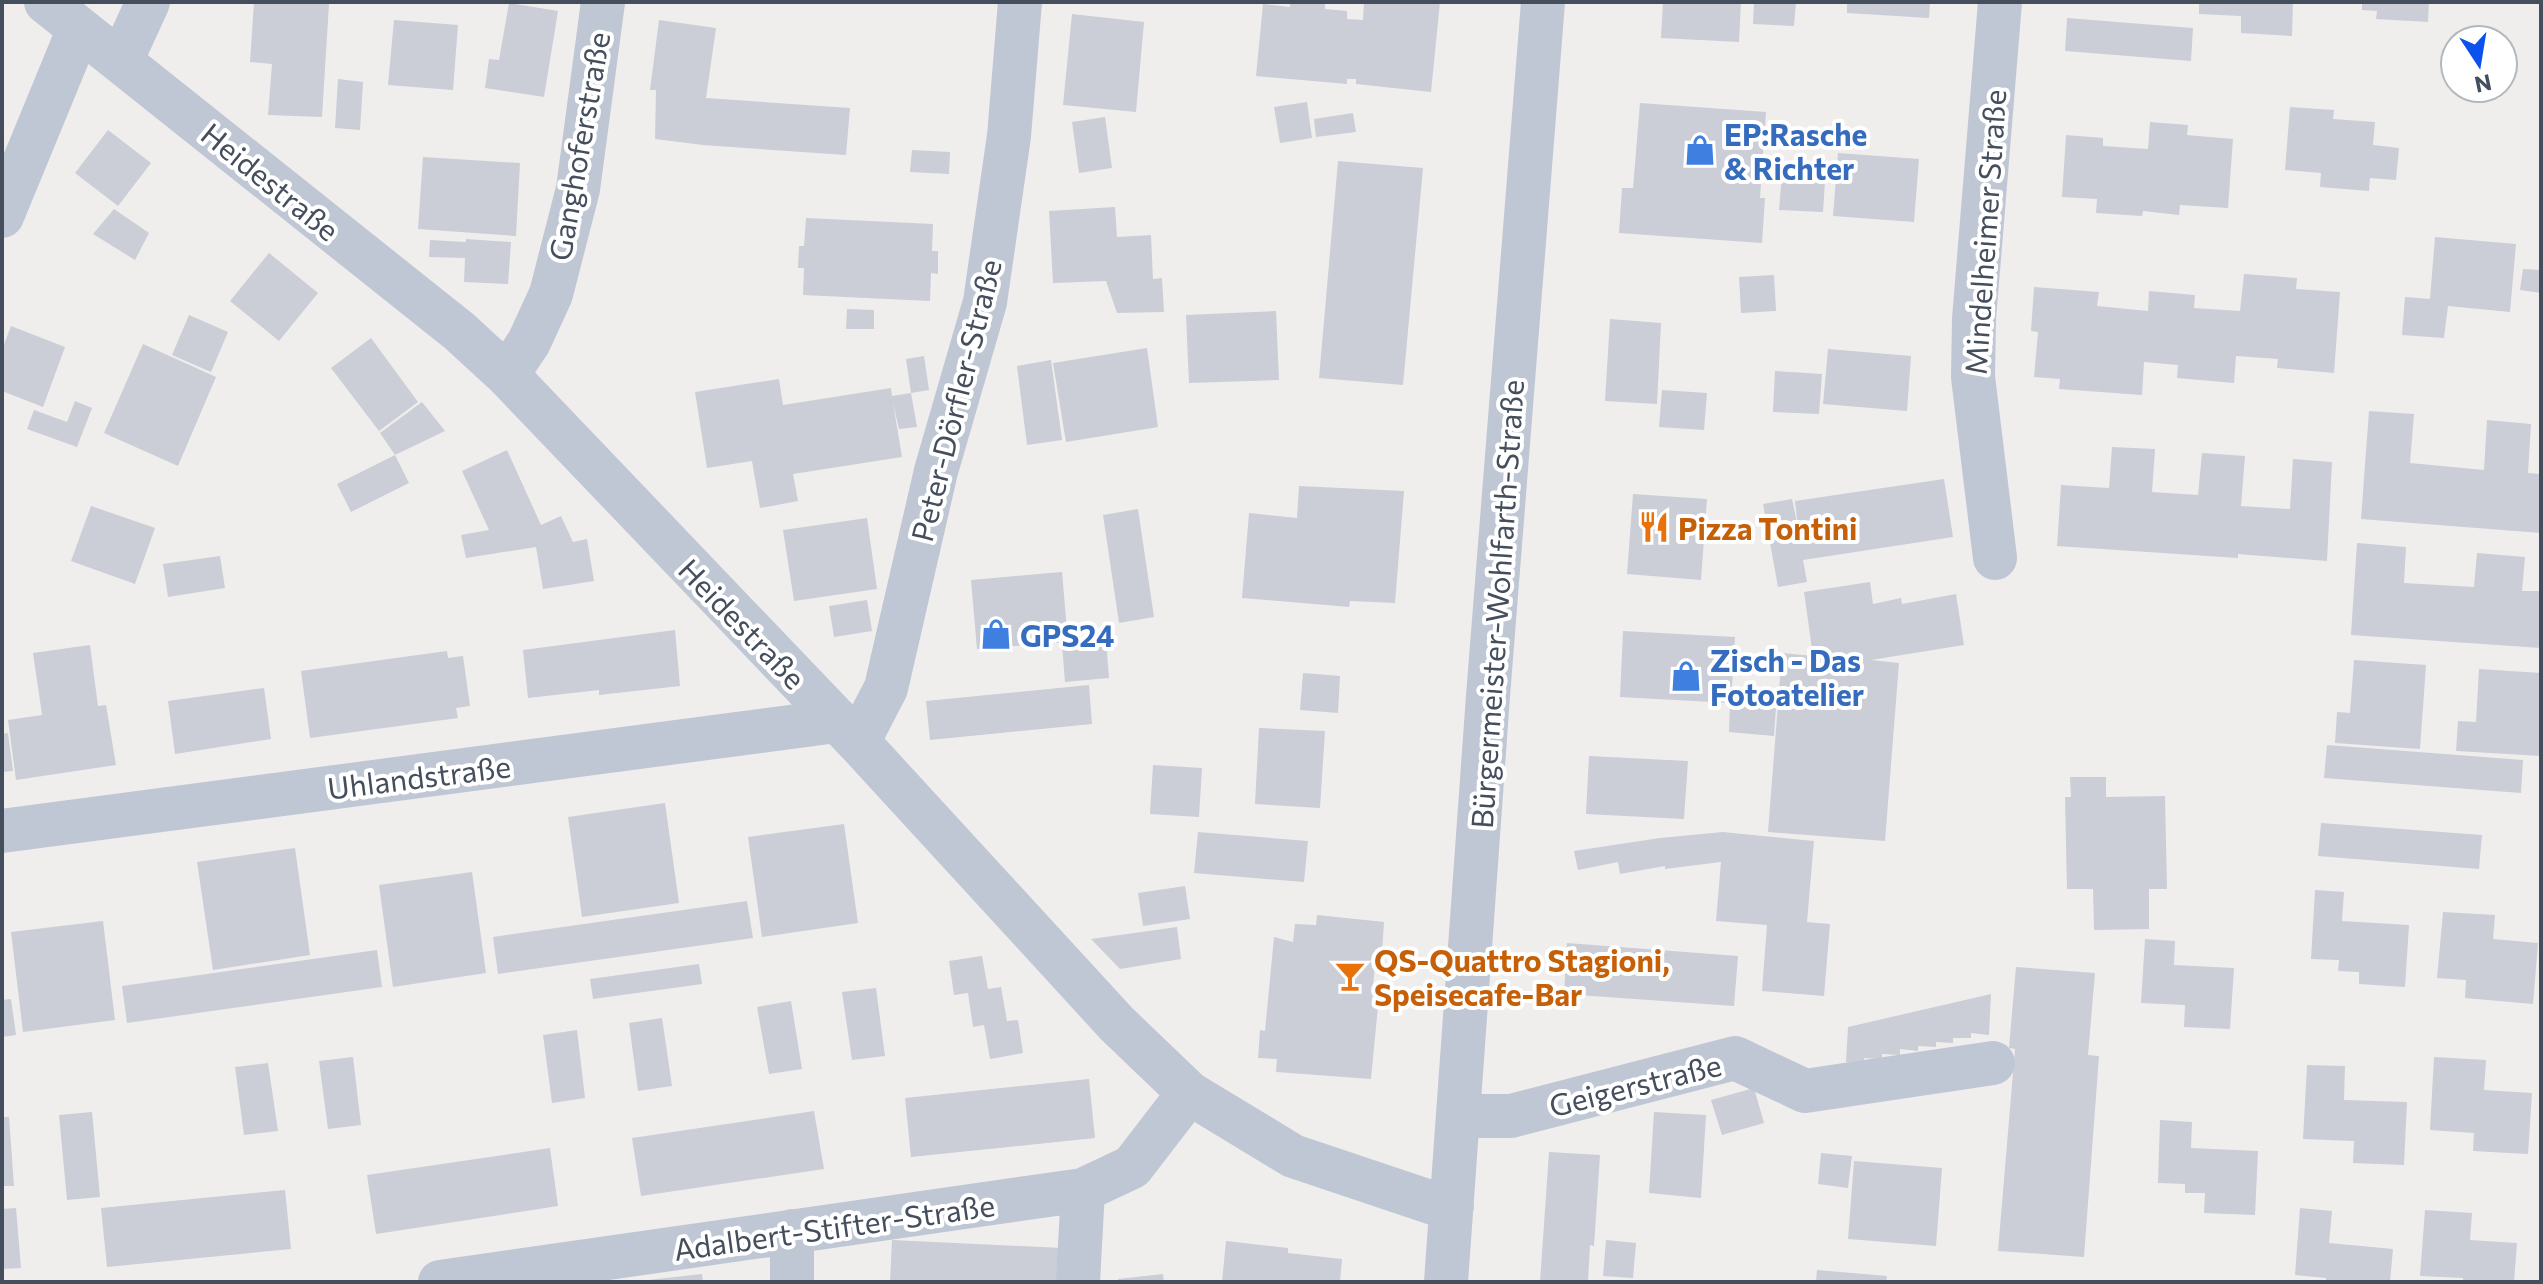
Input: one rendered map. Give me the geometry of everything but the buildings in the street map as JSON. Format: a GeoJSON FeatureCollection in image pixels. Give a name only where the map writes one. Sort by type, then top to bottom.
{"type":"FeatureCollection","features":[{"type":"Feature","properties":{"kind":"street","name":"Heidestraße"},"geometry":{"type":"LineString","coordinates":[[46,2],[446,321],[507,375],[847,732],[1116,1023],[1189,1093],[1293,1156],[1436,1204],[1452,1206]]}},
{"type":"Feature","properties":{"kind":"street"},"geometry":{"type":"LineString","coordinates":[[121,61],[148,2]]}},
{"type":"Feature","properties":{"kind":"street","name":"Ganghoferstraße"},"geometry":{"type":"LineString","coordinates":[[507,375],[529,342],[551,294],[578,189],[603,2]]}},
{"type":"Feature","properties":{"kind":"street","name":"Peter-Dörfler-Straße"},"geometry":{"type":"LineString","coordinates":[[847,732],[886,688],[936,471],[985,302],[1009,136],[1020,2]]}},
{"type":"Feature","properties":{"kind":"street","name":"Bürgermeister-Wohlfarth-Straße"},"geometry":{"type":"LineString","coordinates":[[1446,1282],[1488,696],[1543,2]]}},
{"type":"Feature","properties":{"kind":"street","name":"Mindelheimer Straße"},"geometry":{"type":"LineString","coordinates":[[1995,558],[1973,377],[1974,319],[2000,2]]}},
{"type":"Feature","properties":{"kind":"street"},"geometry":{"type":"LineString","coordinates":[[2,216],[79,29]]}},
{"type":"Feature","properties":{"kind":"street","name":"Uhlandstraße"},"geometry":{"type":"LineString","coordinates":[[2,831],[847,732]]}},
{"type":"Feature","properties":{"kind":"street","name":"Geigerstraße"},"geometry":{"type":"LineString","coordinates":[[1460,1116],[1511,1116],[1735,1058],[1805,1091],[1993,1063]]}},
{"type":"Feature","properties":{"kind":"street","name":"Adalbert-Stifter-Straße"},"geometry":{"type":"LineString","coordinates":[[440,1282],[1083,1190],[1132,1167],[1189,1093]]}},
{"type":"Feature","properties":{"kind":"street"},"geometry":{"type":"LineString","coordinates":[[1078,1282],[1083,1190]]}},
{"type":"Feature","properties":{"kind":"street"},"geometry":{"type":"LineString","coordinates":[[792,1231],[792,1282]]}},
{"type":"Feature","properties":{"kind":"place","name":"EP:Rasche & Richter"},"geometry":{"type":"Point","coordinates":[1700,150]}},
{"type":"Feature","properties":{"kind":"place","name":"Pizza Tontini"},"geometry":{"type":"Point","coordinates":[1654,527]}},
{"type":"Feature","properties":{"kind":"place","name":"GPS24"},"geometry":{"type":"Point","coordinates":[996,634]}},
{"type":"Feature","properties":{"kind":"place","name":"Zisch - Das Fotoatelier"},"geometry":{"type":"Point","coordinates":[1686,676]}},
{"type":"Feature","properties":{"kind":"place","name":"QS-Quattro Stagioni, Speisecafe-Bar"},"geometry":{"type":"Point","coordinates":[1350,976]}}]}
